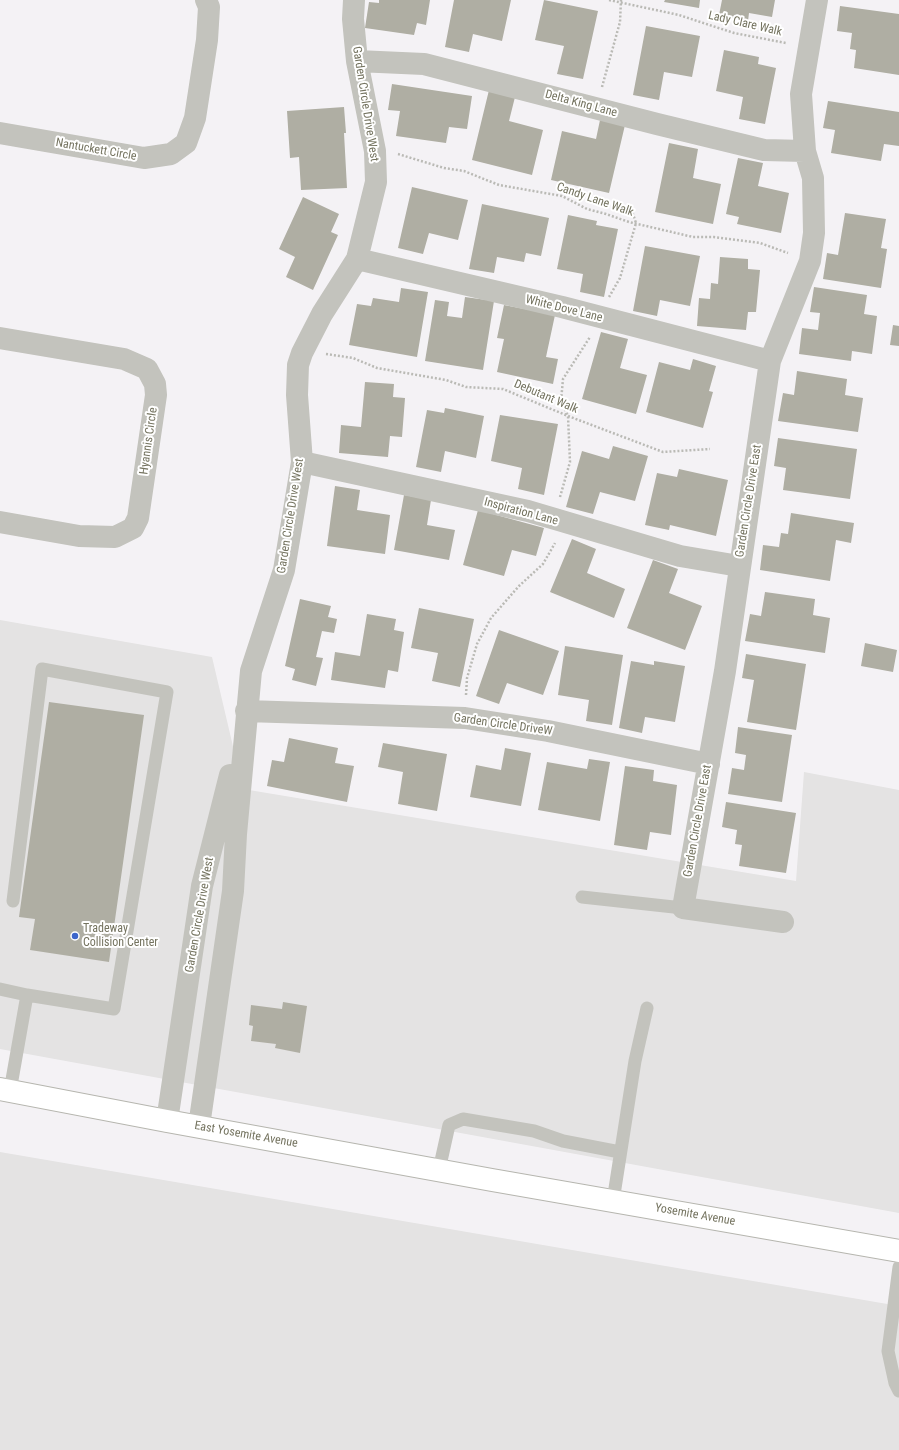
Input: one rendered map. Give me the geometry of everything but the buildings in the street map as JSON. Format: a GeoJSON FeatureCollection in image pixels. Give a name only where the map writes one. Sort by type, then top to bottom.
{"type":"FeatureCollection","features":[{"type":"Feature","properties":{"kind":"main road","name":"East Yosemite Avenue"},"geometry":{"type":"LineString","coordinates":[[5,1090],[492,1180]]}},
{"type":"Feature","properties":{"kind":"main road","name":"Yosemite Avenue"},"geometry":{"type":"LineString","coordinates":[[492,1180],[899,1251]]}},
{"type":"Feature","properties":{"kind":"street","name":"Nantuckett Circle"},"geometry":{"type":"LineString","coordinates":[[0,133],[144,158],[171,154],[186,143],[195,118],[207,40],[209,7],[206,0]]}},
{"type":"Feature","properties":{"kind":"street","name":"Garden Circle Drive West"},"geometry":{"type":"LineString","coordinates":[[198,1126],[233,891],[246,711],[251,671],[284,570],[302,462],[297,395],[298,365],[302,353],[322,314],[357,259],[376,182],[375,151],[357,61],[353,19],[354,0]]}},
{"type":"Feature","properties":{"kind":"street","name":"Garden Circle Drive East"},"geometry":{"type":"LineString","coordinates":[[682,908],[725,671],[739,566],[770,361],[810,261],[814,233],[813,178],[804,151],[801,94],[817,0]]}},
{"type":"Feature","properties":{"kind":"street","name":"Delta King Lane"},"geometry":{"type":"LineString","coordinates":[[357,61],[424,64],[764,150],[804,151]]}},
{"type":"Feature","properties":{"kind":"street","name":"White Dove Lane"},"geometry":{"type":"LineString","coordinates":[[357,259],[562,307],[770,361]]}},
{"type":"Feature","properties":{"kind":"street","name":"Hyannis Circle"},"geometry":{"type":"LineString","coordinates":[[0,338],[124,359],[147,369],[155,384],[156,395],[138,518],[133,528],[115,538],[79,536],[0,522]]}},
{"type":"Feature","properties":{"kind":"street","name":"Inspiration Lane"},"geometry":{"type":"LineString","coordinates":[[302,462],[528,511],[680,556],[739,566]]}},
{"type":"Feature","properties":{"kind":"street","name":"Garden Circle Drive West"},"geometry":{"type":"LineString","coordinates":[[167,1121],[202,886],[246,711]]}},
{"type":"Feature","properties":{"kind":"street","name":"Garden Circle DriveW"},"geometry":{"type":"LineString","coordinates":[[246,711],[465,718],[548,731],[709,764]]}},
{"type":"Feature","properties":{"kind":"street"},"geometry":{"type":"LineString","coordinates":[[682,908],[783,922]]}},
{"type":"Feature","properties":{"kind":"lane"},"geometry":{"type":"LineString","coordinates":[[0,989],[27,995],[114,1009],[167,692],[42,669],[13,901]]}},
{"type":"Feature","properties":{"kind":"lane"},"geometry":{"type":"LineString","coordinates":[[582,897],[682,908]]}},
{"type":"Feature","properties":{"kind":"lane"},"geometry":{"type":"LineString","coordinates":[[5,1090],[27,995]]}},
{"type":"Feature","properties":{"kind":"lane"},"geometry":{"type":"LineString","coordinates":[[613,1201],[635,1061],[647,1008]]}},
{"type":"Feature","properties":{"kind":"lane"},"geometry":{"type":"LineString","coordinates":[[439,1170],[449,1125],[463,1119],[534,1131],[563,1141],[620,1152]]}},
{"type":"Feature","properties":{"kind":"lane"},"geometry":{"type":"LineString","coordinates":[[899,1267],[888,1351],[895,1383],[899,1391]]}},
{"type":"Feature","properties":{"kind":"path","name":"Lady Clare Walk"},"geometry":{"type":"LineString","coordinates":[[608,0],[679,15],[734,33],[760,37],[808,48]]}},
{"type":"Feature","properties":{"kind":"path"},"geometry":{"type":"LineString","coordinates":[[597,108],[620,22],[621,2]]}},
{"type":"Feature","properties":{"kind":"path","name":"Candy Lane Walk"},"geometry":{"type":"LineString","coordinates":[[375,151],[405,155],[444,168],[464,171],[499,185],[562,196],[587,209],[636,223],[693,237],[714,237],[760,243],[810,261]]}},
{"type":"Feature","properties":{"kind":"path"},"geometry":{"type":"LineString","coordinates":[[465,718],[467,678],[477,644],[490,618],[519,586],[543,564],[559,521],[570,462],[568,416],[561,402],[563,379],[589,339],[597,317],[620,278],[636,223],[631,208]]}},
{"type":"Feature","properties":{"kind":"path","name":"Debutant Walk"},"geometry":{"type":"LineString","coordinates":[[302,353],[332,354],[352,358],[377,368],[427,376],[466,387],[503,389],[568,416],[663,452],[710,449]]}},
{"type":"Feature","properties":{"kind":"shaded area"},"geometry":{"type":"Polygon","coordinates":[[[0,620],[212,657],[243,789],[796,881],[804,772],[899,790],[899,1213],[0,1049],[0,620]]]}},
{"type":"Feature","properties":{"kind":"shaded area"},"geometry":{"type":"Polygon","coordinates":[[[0,1152],[899,1306],[899,1450],[0,1450],[0,1152]]]}},
{"type":"Feature","properties":{"kind":"place","name":"Tradeway Collision Center"},"geometry":{"type":"Point","coordinates":[75,936]}}]}
